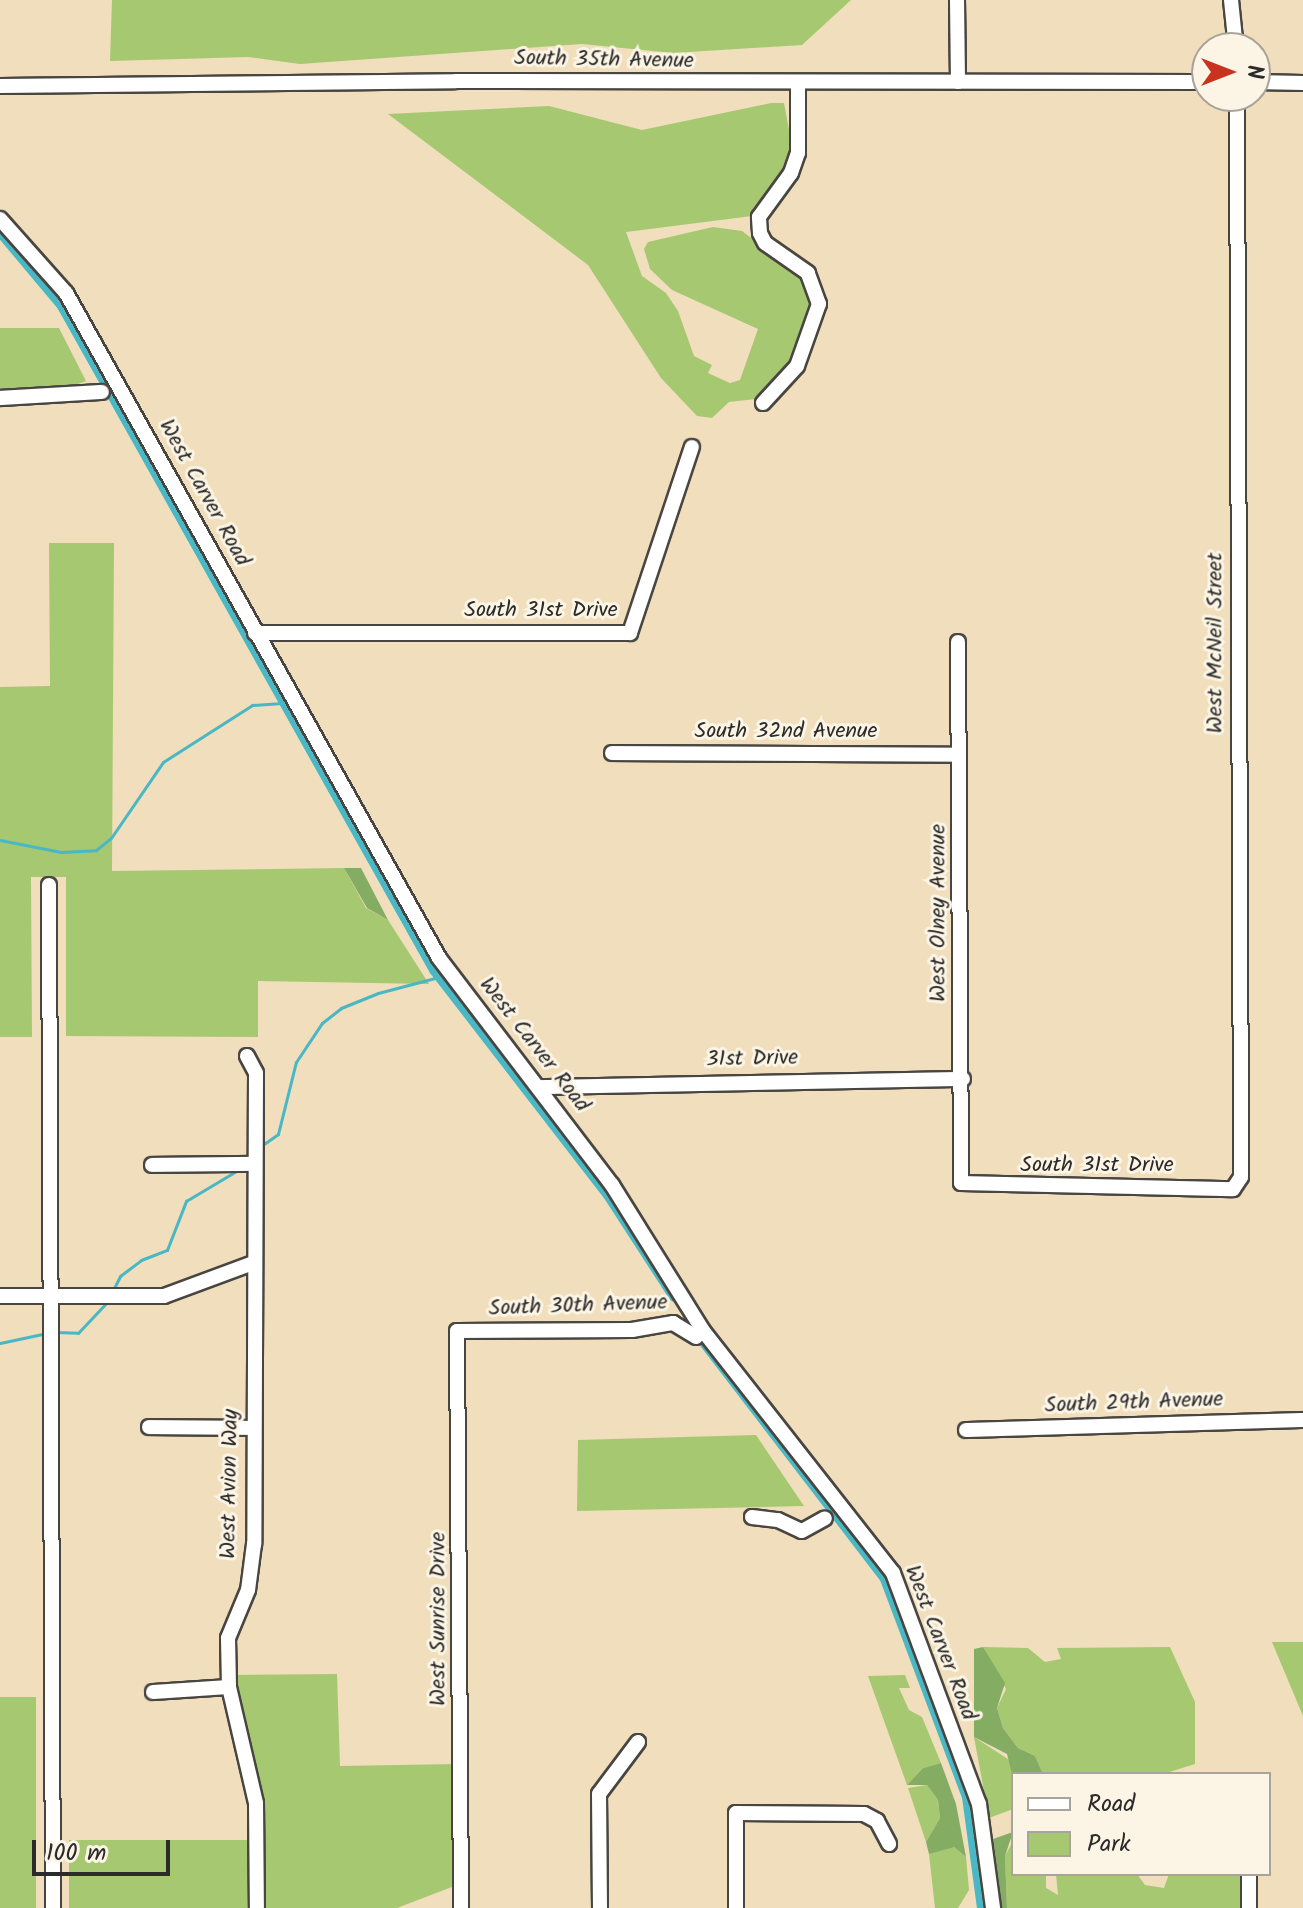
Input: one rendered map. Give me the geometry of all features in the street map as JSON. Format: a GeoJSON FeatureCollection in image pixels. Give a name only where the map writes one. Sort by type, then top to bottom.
{"type":"FeatureCollection","features":[{"type":"Feature","properties":{"kind":"street"},"geometry":{"type":"LineString","coordinates":[[957,0],[958,82]]}},
{"type":"Feature","properties":{"kind":"street"},"geometry":{"type":"LineString","coordinates":[[1231,0],[1234,32]]}},
{"type":"Feature","properties":{"kind":"street"},"geometry":{"type":"LineString","coordinates":[[763,403],[797,366],[819,304],[808,273],[765,243],[760,233],[759,217],[791,173],[798,153],[798,82]]}},
{"type":"Feature","properties":{"kind":"street","name":"South 35th Avenue"},"geometry":{"type":"LineString","coordinates":[[0,86],[1191,82]]}},
{"type":"Feature","properties":{"kind":"street"},"geometry":{"type":"LineString","coordinates":[[1271,82],[1303,83]]}},
{"type":"Feature","properties":{"kind":"street","name":"West McNeil Street"},"geometry":{"type":"LineString","coordinates":[[1233,1189],[1241,1177],[1237,112]]}},
{"type":"Feature","properties":{"kind":"street","name":"West Carver Road"},"geometry":{"type":"LineString","coordinates":[[0,219],[66,293],[439,958],[541,1087],[612,1185],[704,1332],[893,1573],[979,1804],[993,1908]]}},
{"type":"Feature","properties":{"kind":"street"},"geometry":{"type":"LineString","coordinates":[[0,398],[102,392]]}},
{"type":"Feature","properties":{"kind":"street","name":"South 31st Drive"},"geometry":{"type":"LineString","coordinates":[[255,633],[630,633],[692,447]]}},
{"type":"Feature","properties":{"kind":"street","name":"West Olney Avenue"},"geometry":{"type":"LineString","coordinates":[[958,642],[963,1079],[961,1183]]}},
{"type":"Feature","properties":{"kind":"street","name":"South 32nd Avenue"},"geometry":{"type":"LineString","coordinates":[[612,753],[959,755]]}},
{"type":"Feature","properties":{"kind":"street"},"geometry":{"type":"LineString","coordinates":[[49,885],[53,1908]]}},
{"type":"Feature","properties":{"kind":"street","name":"West Avion Way"},"geometry":{"type":"LineString","coordinates":[[247,1056],[256,1073],[254,1544],[248,1590],[228,1638],[229,1687],[256,1803],[257,1908]]}},
{"type":"Feature","properties":{"kind":"street","name":"31st Drive"},"geometry":{"type":"LineString","coordinates":[[541,1087],[963,1079]]}},
{"type":"Feature","properties":{"kind":"street"},"geometry":{"type":"LineString","coordinates":[[152,1165],[254,1164]]}},
{"type":"Feature","properties":{"kind":"street","name":"South 31st Drive"},"geometry":{"type":"LineString","coordinates":[[961,1183],[988,1188],[1233,1189]]}},
{"type":"Feature","properties":{"kind":"street"},"geometry":{"type":"LineString","coordinates":[[0,1296],[164,1296],[253,1263]]}},
{"type":"Feature","properties":{"kind":"street","name":"South 30th Avenue"},"geometry":{"type":"LineString","coordinates":[[457,1331],[632,1330],[673,1323],[696,1337]]}},
{"type":"Feature","properties":{"kind":"street","name":"West Sunrise Drive"},"geometry":{"type":"LineString","coordinates":[[457,1331],[461,1908]]}},
{"type":"Feature","properties":{"kind":"street","name":"South 29th Avenue"},"geometry":{"type":"LineString","coordinates":[[966,1430],[1303,1420]]}},
{"type":"Feature","properties":{"kind":"street"},"geometry":{"type":"LineString","coordinates":[[149,1427],[254,1428]]}},
{"type":"Feature","properties":{"kind":"street"},"geometry":{"type":"LineString","coordinates":[[752,1517],[778,1520],[802,1531],[825,1518]]}},
{"type":"Feature","properties":{"kind":"street"},"geometry":{"type":"LineString","coordinates":[[153,1692],[229,1687]]}},
{"type":"Feature","properties":{"kind":"street"},"geometry":{"type":"LineString","coordinates":[[600,1908],[599,1794],[638,1742]]}},
{"type":"Feature","properties":{"kind":"street"},"geometry":{"type":"LineString","coordinates":[[736,1908],[736,1813],[864,1814],[877,1821],[889,1844]]}},
{"type":"Feature","properties":{"kind":"street"},"geometry":{"type":"LineString","coordinates":[[1249,1876],[1249,1908]]}},
{"type":"Feature","properties":{"kind":"green space"},"geometry":{"type":"Polygon","coordinates":[[[112,0],[851,0],[802,45],[673,53],[582,44],[300,64],[248,57],[110,61],[112,0]]]}},
{"type":"Feature","properties":{"kind":"green space"},"geometry":{"type":"Polygon","coordinates":[[[771,103],[784,103],[793,151],[788,170],[752,216],[626,232],[642,276],[666,293],[678,311],[694,356],[712,365],[708,373],[730,383],[740,380],[758,329],[672,290],[650,269],[644,249],[648,242],[713,227],[742,231],[802,276],[810,294],[811,318],[790,367],[755,399],[729,402],[712,418],[697,416],[661,378],[588,265],[388,114],[549,106],[642,130],[771,103]]]}},
{"type":"Feature","properties":{"kind":"green space"},"geometry":{"type":"Polygon","coordinates":[[[0,328],[59,328],[86,381],[68,388],[0,391],[0,328]]]}},
{"type":"Feature","properties":{"kind":"green space"},"geometry":{"type":"Polygon","coordinates":[[[49,543],[114,543],[112,871],[344,868],[366,908],[388,920],[429,984],[258,981],[258,1037],[66,1036],[66,877],[31,877],[32,1037],[0,1037],[0,687],[50,686],[49,543]]]}},
{"type":"Feature","properties":{"kind":"green space"},"geometry":{"type":"Polygon","coordinates":[[[344,868],[361,868],[388,920],[367,908],[344,868]]]}},
{"type":"Feature","properties":{"kind":"green space"},"geometry":{"type":"Polygon","coordinates":[[[756,1435],[804,1506],[577,1511],[578,1440],[756,1435]]]}},
{"type":"Feature","properties":{"kind":"green space"},"geometry":{"type":"Polygon","coordinates":[[[1272,1642],[1303,1642],[1303,1716],[1272,1642]]]}},
{"type":"Feature","properties":{"kind":"green space"},"geometry":{"type":"Polygon","coordinates":[[[983,1647],[1028,1648],[1045,1662],[1061,1659],[1057,1648],[1170,1647],[1195,1702],[1195,1764],[1169,1772],[1042,1772],[1035,1756],[1018,1748],[1003,1728],[997,1708],[1006,1689],[983,1647]]]}},
{"type":"Feature","properties":{"kind":"green space"},"geometry":{"type":"Polygon","coordinates":[[[983,1647],[1005,1683],[997,1708],[1003,1728],[1018,1748],[1035,1756],[1042,1772],[1012,1772],[1007,1754],[974,1737],[974,1649],[983,1647]]]}},
{"type":"Feature","properties":{"kind":"green space"},"geometry":{"type":"Polygon","coordinates":[[[337,1674],[340,1766],[457,1764],[457,1885],[397,1908],[262,1908],[262,1803],[232,1675],[337,1674]]]}},
{"type":"Feature","properties":{"kind":"green space"},"geometry":{"type":"Polygon","coordinates":[[[905,1675],[910,1688],[899,1688],[909,1710],[922,1717],[941,1763],[923,1768],[907,1785],[868,1676],[905,1675]]]}},
{"type":"Feature","properties":{"kind":"green space"},"geometry":{"type":"Polygon","coordinates":[[[0,1697],[36,1697],[36,1908],[0,1908],[0,1697]]]}},
{"type":"Feature","properties":{"kind":"green space"},"geometry":{"type":"Polygon","coordinates":[[[974,1737],[1011,1761],[1011,1810],[989,1818],[974,1737]]]}},
{"type":"Feature","properties":{"kind":"green space"},"geometry":{"type":"Polygon","coordinates":[[[941,1763],[956,1804],[966,1857],[954,1847],[929,1854],[926,1842],[940,1818],[938,1800],[927,1785],[907,1785],[923,1768],[941,1763]]]}},
{"type":"Feature","properties":{"kind":"green space"},"geometry":{"type":"Polygon","coordinates":[[[927,1785],[938,1800],[940,1818],[926,1842],[908,1788],[927,1785]]]}},
{"type":"Feature","properties":{"kind":"green space"},"geometry":{"type":"Polygon","coordinates":[[[1011,1833],[1005,1856],[1007,1908],[1002,1908],[993,1839],[1011,1833]]]}},
{"type":"Feature","properties":{"kind":"green space"},"geometry":{"type":"Polygon","coordinates":[[[69,1840],[250,1840],[250,1908],[69,1908],[69,1840]]]}},
{"type":"Feature","properties":{"kind":"green space"},"geometry":{"type":"Polygon","coordinates":[[[1011,1845],[1011,1876],[1046,1876],[1046,1888],[1058,1895],[1056,1876],[1138,1876],[1145,1885],[1164,1888],[1168,1876],[1246,1876],[1245,1908],[1007,1908],[1005,1856],[1011,1845]]]}},
{"type":"Feature","properties":{"kind":"green space"},"geometry":{"type":"Polygon","coordinates":[[[944,1847],[954,1847],[966,1857],[969,1890],[958,1908],[935,1908],[929,1854],[944,1847]]]}},
{"type":"Feature","properties":{"kind":"waterway"},"geometry":{"type":"LineString","coordinates":[[0,232],[62,306],[434,970],[608,1195],[674,1297]]}},
{"type":"Feature","properties":{"kind":"waterway"},"geometry":{"type":"LineString","coordinates":[[0,840],[61,852],[96,850],[111,838],[163,762],[252,705],[282,703]]}},
{"type":"Feature","properties":{"kind":"waterway"},"geometry":{"type":"LineString","coordinates":[[261,1146],[278,1134],[296,1062],[322,1023],[341,1008],[378,993],[439,977]]}},
{"type":"Feature","properties":{"kind":"waterway"},"geometry":{"type":"LineString","coordinates":[[113,1290],[120,1276],[141,1260],[167,1250],[186,1201],[238,1170]]}},
{"type":"Feature","properties":{"kind":"waterway"},"geometry":{"type":"LineString","coordinates":[[55,1332],[78,1333],[108,1301]]}},
{"type":"Feature","properties":{"kind":"waterway"},"geometry":{"type":"LineString","coordinates":[[0,1343],[47,1333]]}},
{"type":"Feature","properties":{"kind":"waterway"},"geometry":{"type":"LineString","coordinates":[[705,1344],[885,1579],[967,1797],[982,1908]]}}]}
